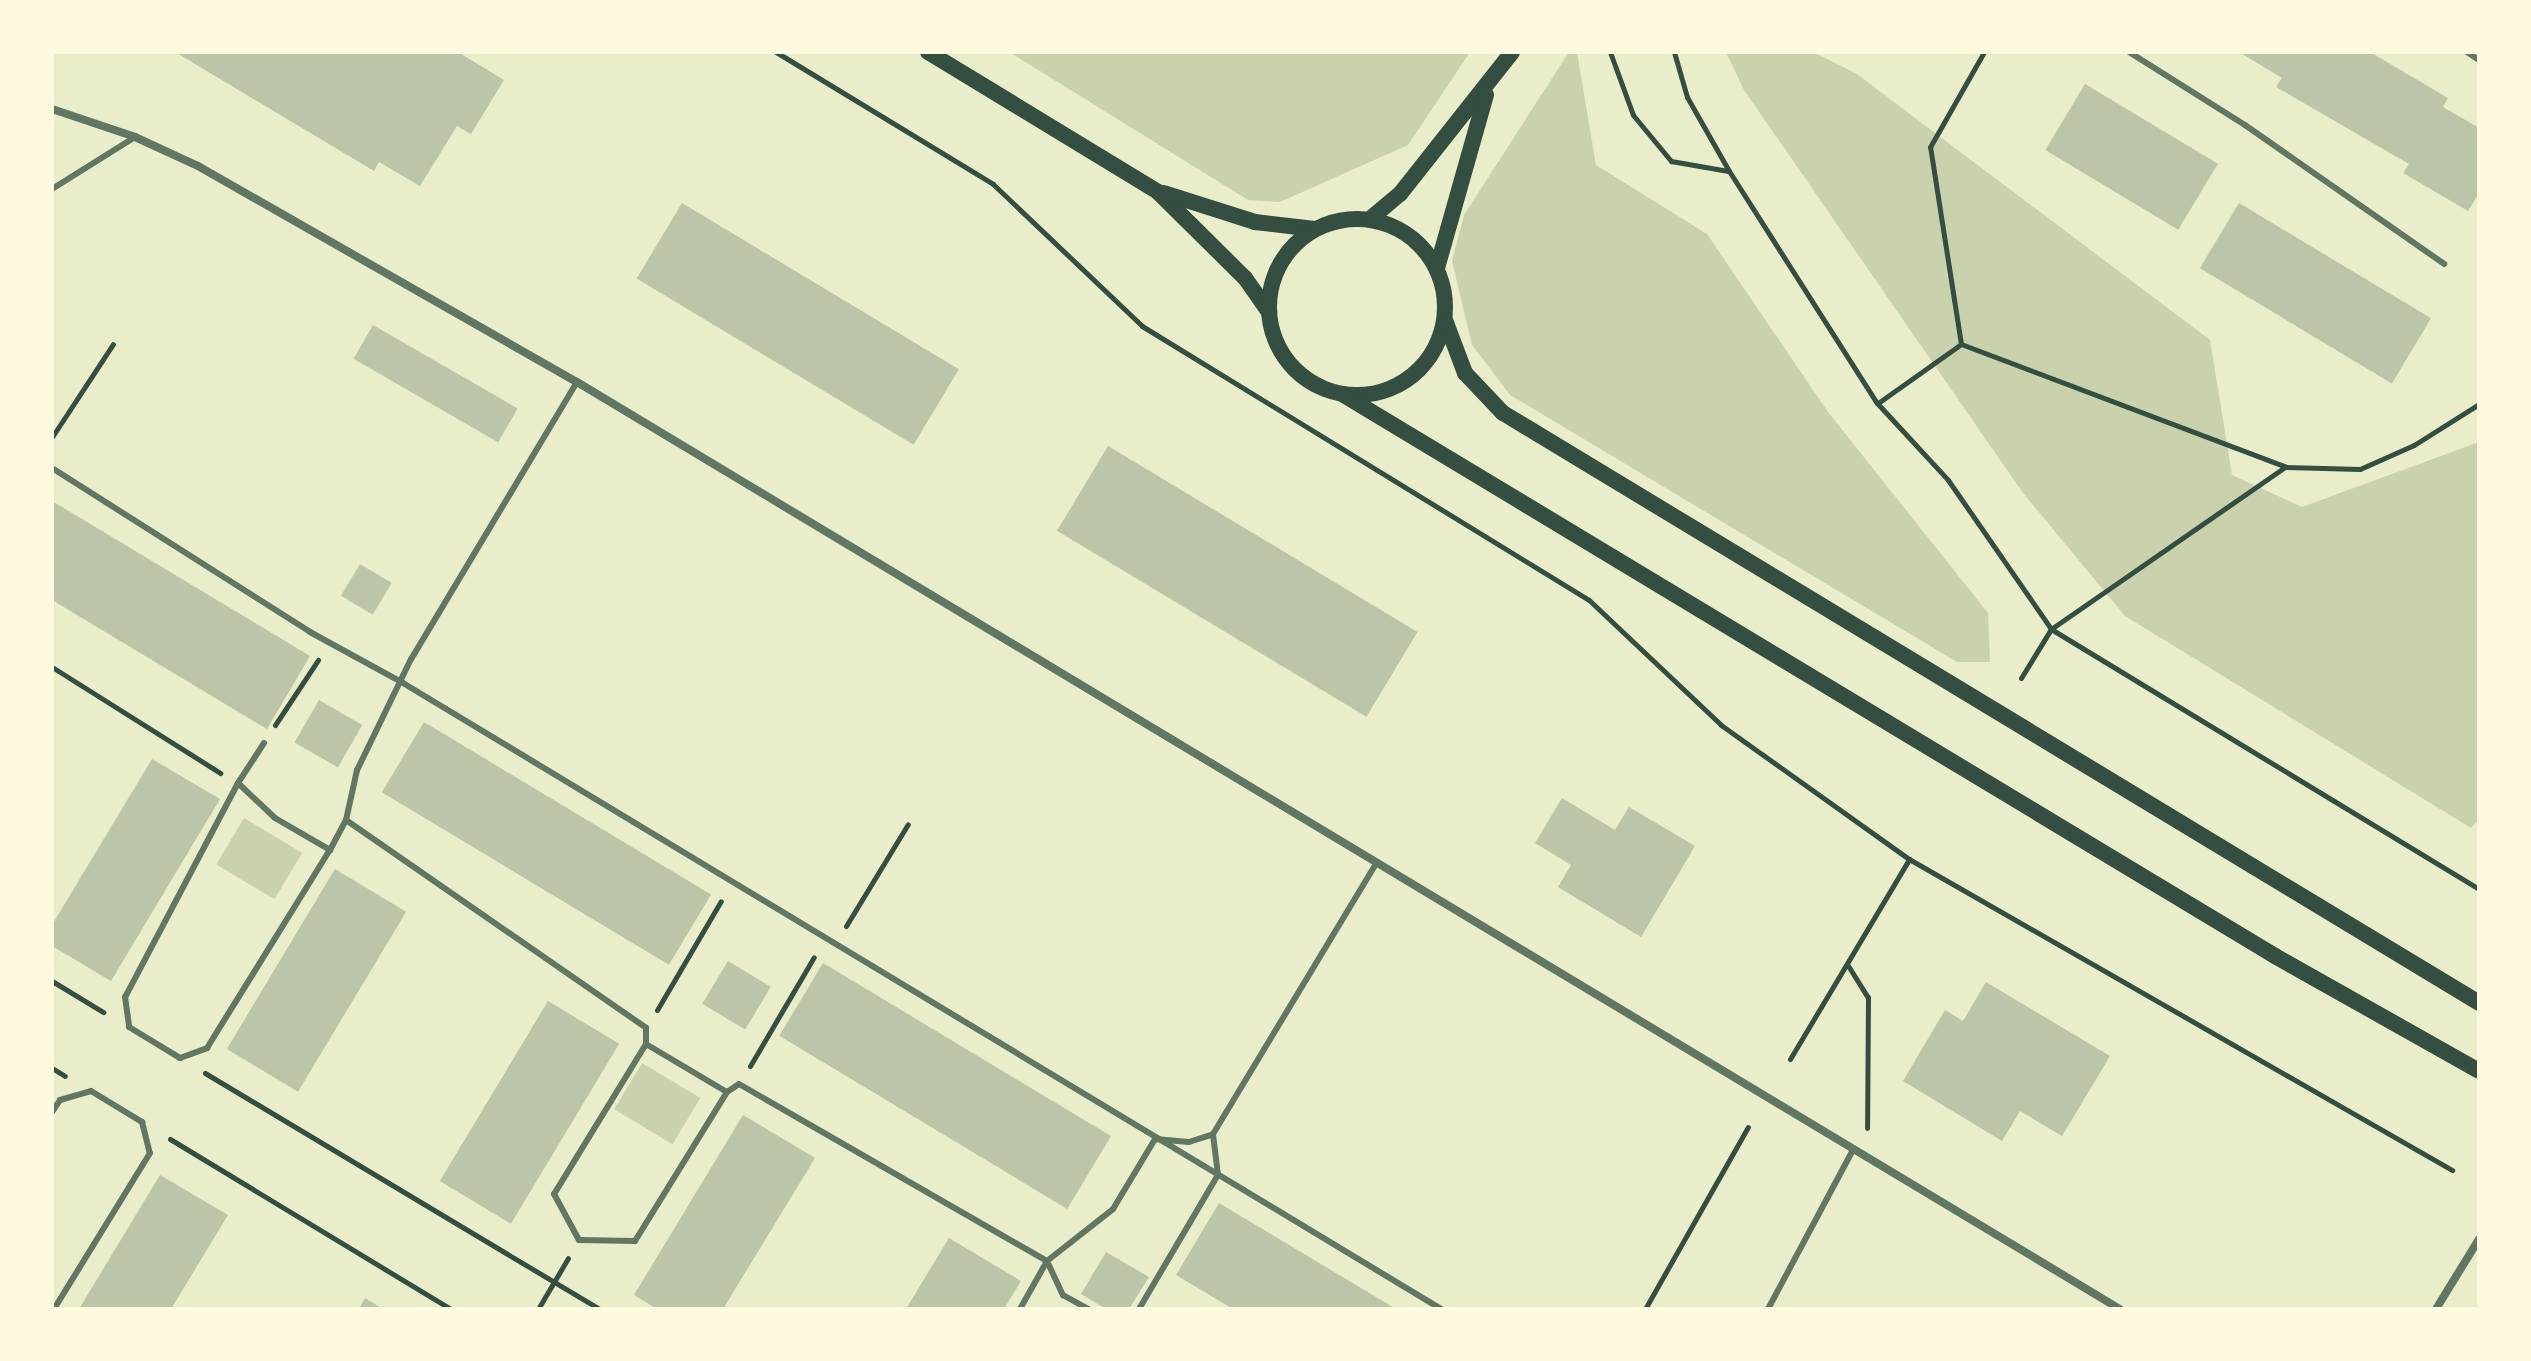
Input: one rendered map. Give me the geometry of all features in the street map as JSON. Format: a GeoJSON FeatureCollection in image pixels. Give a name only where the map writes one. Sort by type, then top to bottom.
{"type":"FeatureCollection","features":[{"type":"Feature","properties":{"kind":"main road"},"geometry":{"type":"LineString","coordinates":[[928,52],[1158,192],[1245,278],[1269,312],[1288,361],[1307,380],[1342,394],[2275,956],[2479,1071]]}},
{"type":"Feature","properties":{"kind":"main road"},"geometry":{"type":"LineString","coordinates":[[1370,219],[1400,194],[1489,86],[1512,52]]}},
{"type":"Feature","properties":{"kind":"main road"},"geometry":{"type":"LineString","coordinates":[[1489,86],[1437,268],[1445,320],[1465,373],[1503,413],[2479,1003]]}},
{"type":"Feature","properties":{"kind":"main road"},"geometry":{"type":"LineString","coordinates":[[1158,192],[1255,222],[1315,229]]}},
{"type":"Feature","properties":{"kind":"main road"},"geometry":{"type":"LineString","coordinates":[[1269,312],[1278,268],[1292,246],[1315,229],[1341,220],[1370,219],[1403,231],[1437,268]]}},
{"type":"Feature","properties":{"kind":"main road"},"geometry":{"type":"LineString","coordinates":[[1342,394],[1381,392],[1413,375],[1434,351],[1445,320]]}},
{"type":"Feature","properties":{"kind":"street"},"geometry":{"type":"LineString","coordinates":[[52,109],[135,137],[198,166],[577,382],[2120,1309]]}},
{"type":"Feature","properties":{"kind":"street"},"geometry":{"type":"LineString","coordinates":[[2436,1309],[2479,1239]]}},
{"type":"Feature","properties":{"kind":"lane"},"geometry":{"type":"LineString","coordinates":[[2129,52],[2245,125],[2444,264]]}},
{"type":"Feature","properties":{"kind":"lane"},"geometry":{"type":"LineString","coordinates":[[2467,52],[2479,60]]}},
{"type":"Feature","properties":{"kind":"lane"},"geometry":{"type":"LineString","coordinates":[[52,189],[135,137]]}},
{"type":"Feature","properties":{"kind":"lane"},"geometry":{"type":"LineString","coordinates":[[264,743],[238,783],[125,997],[129,1027],[180,1058],[207,1048],[330,850],[346,820],[357,770],[403,683],[411,659],[577,382]]}},
{"type":"Feature","properties":{"kind":"lane"},"geometry":{"type":"LineString","coordinates":[[52,468],[329,643],[403,683],[1441,1309]]}},
{"type":"Feature","properties":{"kind":"lane"},"geometry":{"type":"LineString","coordinates":[[238,783],[275,818],[330,850]]}},
{"type":"Feature","properties":{"kind":"lane"},"geometry":{"type":"LineString","coordinates":[[346,820],[646,1028],[646,1044],[554,1194],[579,1240],[635,1241],[727,1092],[739,1084],[1047,1261],[1063,1295],[1088,1309]]}},
{"type":"Feature","properties":{"kind":"lane"},"geometry":{"type":"LineString","coordinates":[[1139,1309],[1218,1175],[1213,1134],[1376,864]]}},
{"type":"Feature","properties":{"kind":"lane"},"geometry":{"type":"LineString","coordinates":[[646,1044],[727,1092]]}},
{"type":"Feature","properties":{"kind":"lane"},"geometry":{"type":"LineString","coordinates":[[52,1112],[60,1100],[91,1091],[142,1122],[150,1153],[54,1309]]}},
{"type":"Feature","properties":{"kind":"lane"},"geometry":{"type":"LineString","coordinates":[[1155,1139],[1189,1142],[1213,1134]]}},
{"type":"Feature","properties":{"kind":"lane"},"geometry":{"type":"LineString","coordinates":[[1020,1309],[1047,1261],[1113,1209],[1155,1139]]}},
{"type":"Feature","properties":{"kind":"lane"},"geometry":{"type":"LineString","coordinates":[[1768,1309],[1853,1150]]}},
{"type":"Feature","properties":{"kind":"path"},"geometry":{"type":"LineString","coordinates":[[776,52],[993,184],[1142,326],[1589,600],[1721,725],[1909,859],[2452,1170]]}},
{"type":"Feature","properties":{"kind":"path"},"geometry":{"type":"LineString","coordinates":[[1610,52],[1633,115],[1671,161],[1729,171]]}},
{"type":"Feature","properties":{"kind":"path"},"geometry":{"type":"LineString","coordinates":[[1674,52],[1687,97],[1729,171],[1877,403],[1948,480],[2051,629],[2479,889]]}},
{"type":"Feature","properties":{"kind":"path"},"geometry":{"type":"LineString","coordinates":[[1961,344],[1930,147],[1984,52]]}},
{"type":"Feature","properties":{"kind":"path"},"geometry":{"type":"LineString","coordinates":[[52,437],[113,344]]}},
{"type":"Feature","properties":{"kind":"path"},"geometry":{"type":"LineString","coordinates":[[1877,403],[1961,344]]}},
{"type":"Feature","properties":{"kind":"path"},"geometry":{"type":"LineString","coordinates":[[1961,344],[2286,467],[2360,469],[2414,445],[2479,404]]}},
{"type":"Feature","properties":{"kind":"path"},"geometry":{"type":"LineString","coordinates":[[2021,678],[2051,629],[2286,467]]}},
{"type":"Feature","properties":{"kind":"path"},"geometry":{"type":"LineString","coordinates":[[264,743],[329,643]]}},
{"type":"Feature","properties":{"kind":"path"},"geometry":{"type":"LineString","coordinates":[[52,667],[113,702],[168,744],[238,783]]}},
{"type":"Feature","properties":{"kind":"path"},"geometry":{"type":"LineString","coordinates":[[1790,1059],[1909,859]]}},
{"type":"Feature","properties":{"kind":"path"},"geometry":{"type":"LineString","coordinates":[[646,1028],[731,883]]}},
{"type":"Feature","properties":{"kind":"path"},"geometry":{"type":"LineString","coordinates":[[1847,964],[1868,997],[1867,1128],[1853,1150]]}},
{"type":"Feature","properties":{"kind":"path"},"geometry":{"type":"LineString","coordinates":[[52,981],[129,1027]]}},
{"type":"Feature","properties":{"kind":"path"},"geometry":{"type":"LineString","coordinates":[[180,1058],[599,1309]]}},
{"type":"Feature","properties":{"kind":"path"},"geometry":{"type":"LineString","coordinates":[[142,1122],[451,1309]]}},
{"type":"Feature","properties":{"kind":"path"},"geometry":{"type":"LineString","coordinates":[[1645,1309],[1748,1127]]}},
{"type":"Feature","properties":{"kind":"path"},"geometry":{"type":"LineString","coordinates":[[538,1309],[579,1240]]}},
{"type":"Feature","properties":{"kind":"green space"},"geometry":{"type":"Polygon","coordinates":[[[1009,52],[1470,52],[1408,145],[1280,202],[1248,200],[1009,52]]]}},
{"type":"Feature","properties":{"kind":"green space"},"geometry":{"type":"Polygon","coordinates":[[[1569,52],[1577,52],[1596,165],[1707,234],[1828,412],[1988,613],[1990,662],[1957,662],[1510,395],[1472,345],[1452,261],[1464,215],[1569,52]]]}},
{"type":"Feature","properties":{"kind":"green space"},"geometry":{"type":"Polygon","coordinates":[[[1726,52],[1813,52],[1857,74],[2210,340],[2232,475],[2302,507],[2479,442],[2479,819],[2471,828],[2125,616],[2023,493],[1744,90],[1726,52]]]}},
{"type":"Feature","properties":{"kind":"green space"},"geometry":{"type":"Polygon","coordinates":[[[244,818],[302,853],[274,899],[216,864],[244,818]]]}},
{"type":"Feature","properties":{"kind":"green space"},"geometry":{"type":"Polygon","coordinates":[[[642,1063],[700,1098],[672,1144],[614,1109],[642,1063]]]}},
{"type":"Feature","properties":{"kind":"building"},"geometry":{"type":"Polygon","coordinates":[[[175,52],[458,52],[504,80],[471,134],[457,126],[420,186],[379,162],[374,171],[175,52]]]}},
{"type":"Feature","properties":{"kind":"building"},"geometry":{"type":"Polygon","coordinates":[[[2239,52],[2370,52],[2448,98],[2443,107],[2479,128],[2479,193],[2468,211],[2403,173],[2409,164],[2276,87],[2282,78],[2239,52]]]}},
{"type":"Feature","properties":{"kind":"building"},"geometry":{"type":"Polygon","coordinates":[[[2085,84],[2218,164],[2178,230],[2045,150],[2085,84]]]}},
{"type":"Feature","properties":{"kind":"building"},"geometry":{"type":"Polygon","coordinates":[[[682,203],[959,369],[914,445],[637,278],[682,203]]]}},
{"type":"Feature","properties":{"kind":"building"},"geometry":{"type":"Polygon","coordinates":[[[2239,203],[2431,318],[2392,384],[2200,268],[2239,203]]]}},
{"type":"Feature","properties":{"kind":"building"},"geometry":{"type":"Polygon","coordinates":[[[373,325],[518,408],[498,442],[354,359],[373,325]]]}},
{"type":"Feature","properties":{"kind":"building"},"geometry":{"type":"Polygon","coordinates":[[[1108,446],[1417,632],[1366,717],[1057,531],[1108,446]]]}},
{"type":"Feature","properties":{"kind":"building"},"geometry":{"type":"Polygon","coordinates":[[[52,501],[310,656],[267,729],[52,600],[52,501]]]}},
{"type":"Feature","properties":{"kind":"building"},"geometry":{"type":"Polygon","coordinates":[[[360,564],[392,583],[373,615],[341,596],[360,564]]]}},
{"type":"Feature","properties":{"kind":"building"},"geometry":{"type":"Polygon","coordinates":[[[319,700],[362,725],[338,767],[294,742],[319,700]]]}},
{"type":"Feature","properties":{"kind":"building"},"geometry":{"type":"Polygon","coordinates":[[[424,722],[711,895],[669,965],[382,792],[424,722]]]}},
{"type":"Feature","properties":{"kind":"building"},"geometry":{"type":"Polygon","coordinates":[[[152,759],[220,799],[111,981],[52,946],[52,925],[152,759]]]}},
{"type":"Feature","properties":{"kind":"building"},"geometry":{"type":"Polygon","coordinates":[[[1562,798],[1615,830],[1629,807],[1695,846],[1641,937],[1558,887],[1571,865],[1535,843],[1562,798]]]}},
{"type":"Feature","properties":{"kind":"building"},"geometry":{"type":"Polygon","coordinates":[[[335,869],[406,912],[298,1092],[227,1049],[335,869]]]}},
{"type":"Feature","properties":{"kind":"building"},"geometry":{"type":"Polygon","coordinates":[[[728,961],[771,987],[745,1030],[702,1004],[728,961]]]}},
{"type":"Feature","properties":{"kind":"building"},"geometry":{"type":"Polygon","coordinates":[[[823,963],[1111,1136],[1067,1209],[779,1036],[823,963]]]}},
{"type":"Feature","properties":{"kind":"building"},"geometry":{"type":"Polygon","coordinates":[[[1986,982],[2110,1056],[2062,1136],[2020,1111],[2002,1141],[1903,1081],[1945,1010],[1963,1021],[1986,982]]]}},
{"type":"Feature","properties":{"kind":"building"},"geometry":{"type":"Polygon","coordinates":[[[548,1001],[619,1044],[511,1224],[440,1181],[548,1001]]]}},
{"type":"Feature","properties":{"kind":"building"},"geometry":{"type":"Polygon","coordinates":[[[743,1115],[815,1158],[723,1309],[657,1309],[634,1295],[743,1115]]]}},
{"type":"Feature","properties":{"kind":"building"},"geometry":{"type":"Polygon","coordinates":[[[160,1175],[228,1215],[171,1309],[79,1309],[160,1175]]]}},
{"type":"Feature","properties":{"kind":"building"},"geometry":{"type":"Polygon","coordinates":[[[1219,1203],[1396,1309],[1233,1309],[1176,1275],[1219,1203]]]}},
{"type":"Feature","properties":{"kind":"building"},"geometry":{"type":"Polygon","coordinates":[[[949,1238],[1021,1281],[1004,1309],[906,1309],[949,1238]]]}},
{"type":"Feature","properties":{"kind":"building"},"geometry":{"type":"Polygon","coordinates":[[[1106,1252],[1149,1277],[1129,1309],[1106,1309],[1081,1294],[1106,1252]]]}},
{"type":"Feature","properties":{"kind":"building"},"geometry":{"type":"Polygon","coordinates":[[[365,1298],[383,1309],[359,1309],[365,1298]]]}}]}
